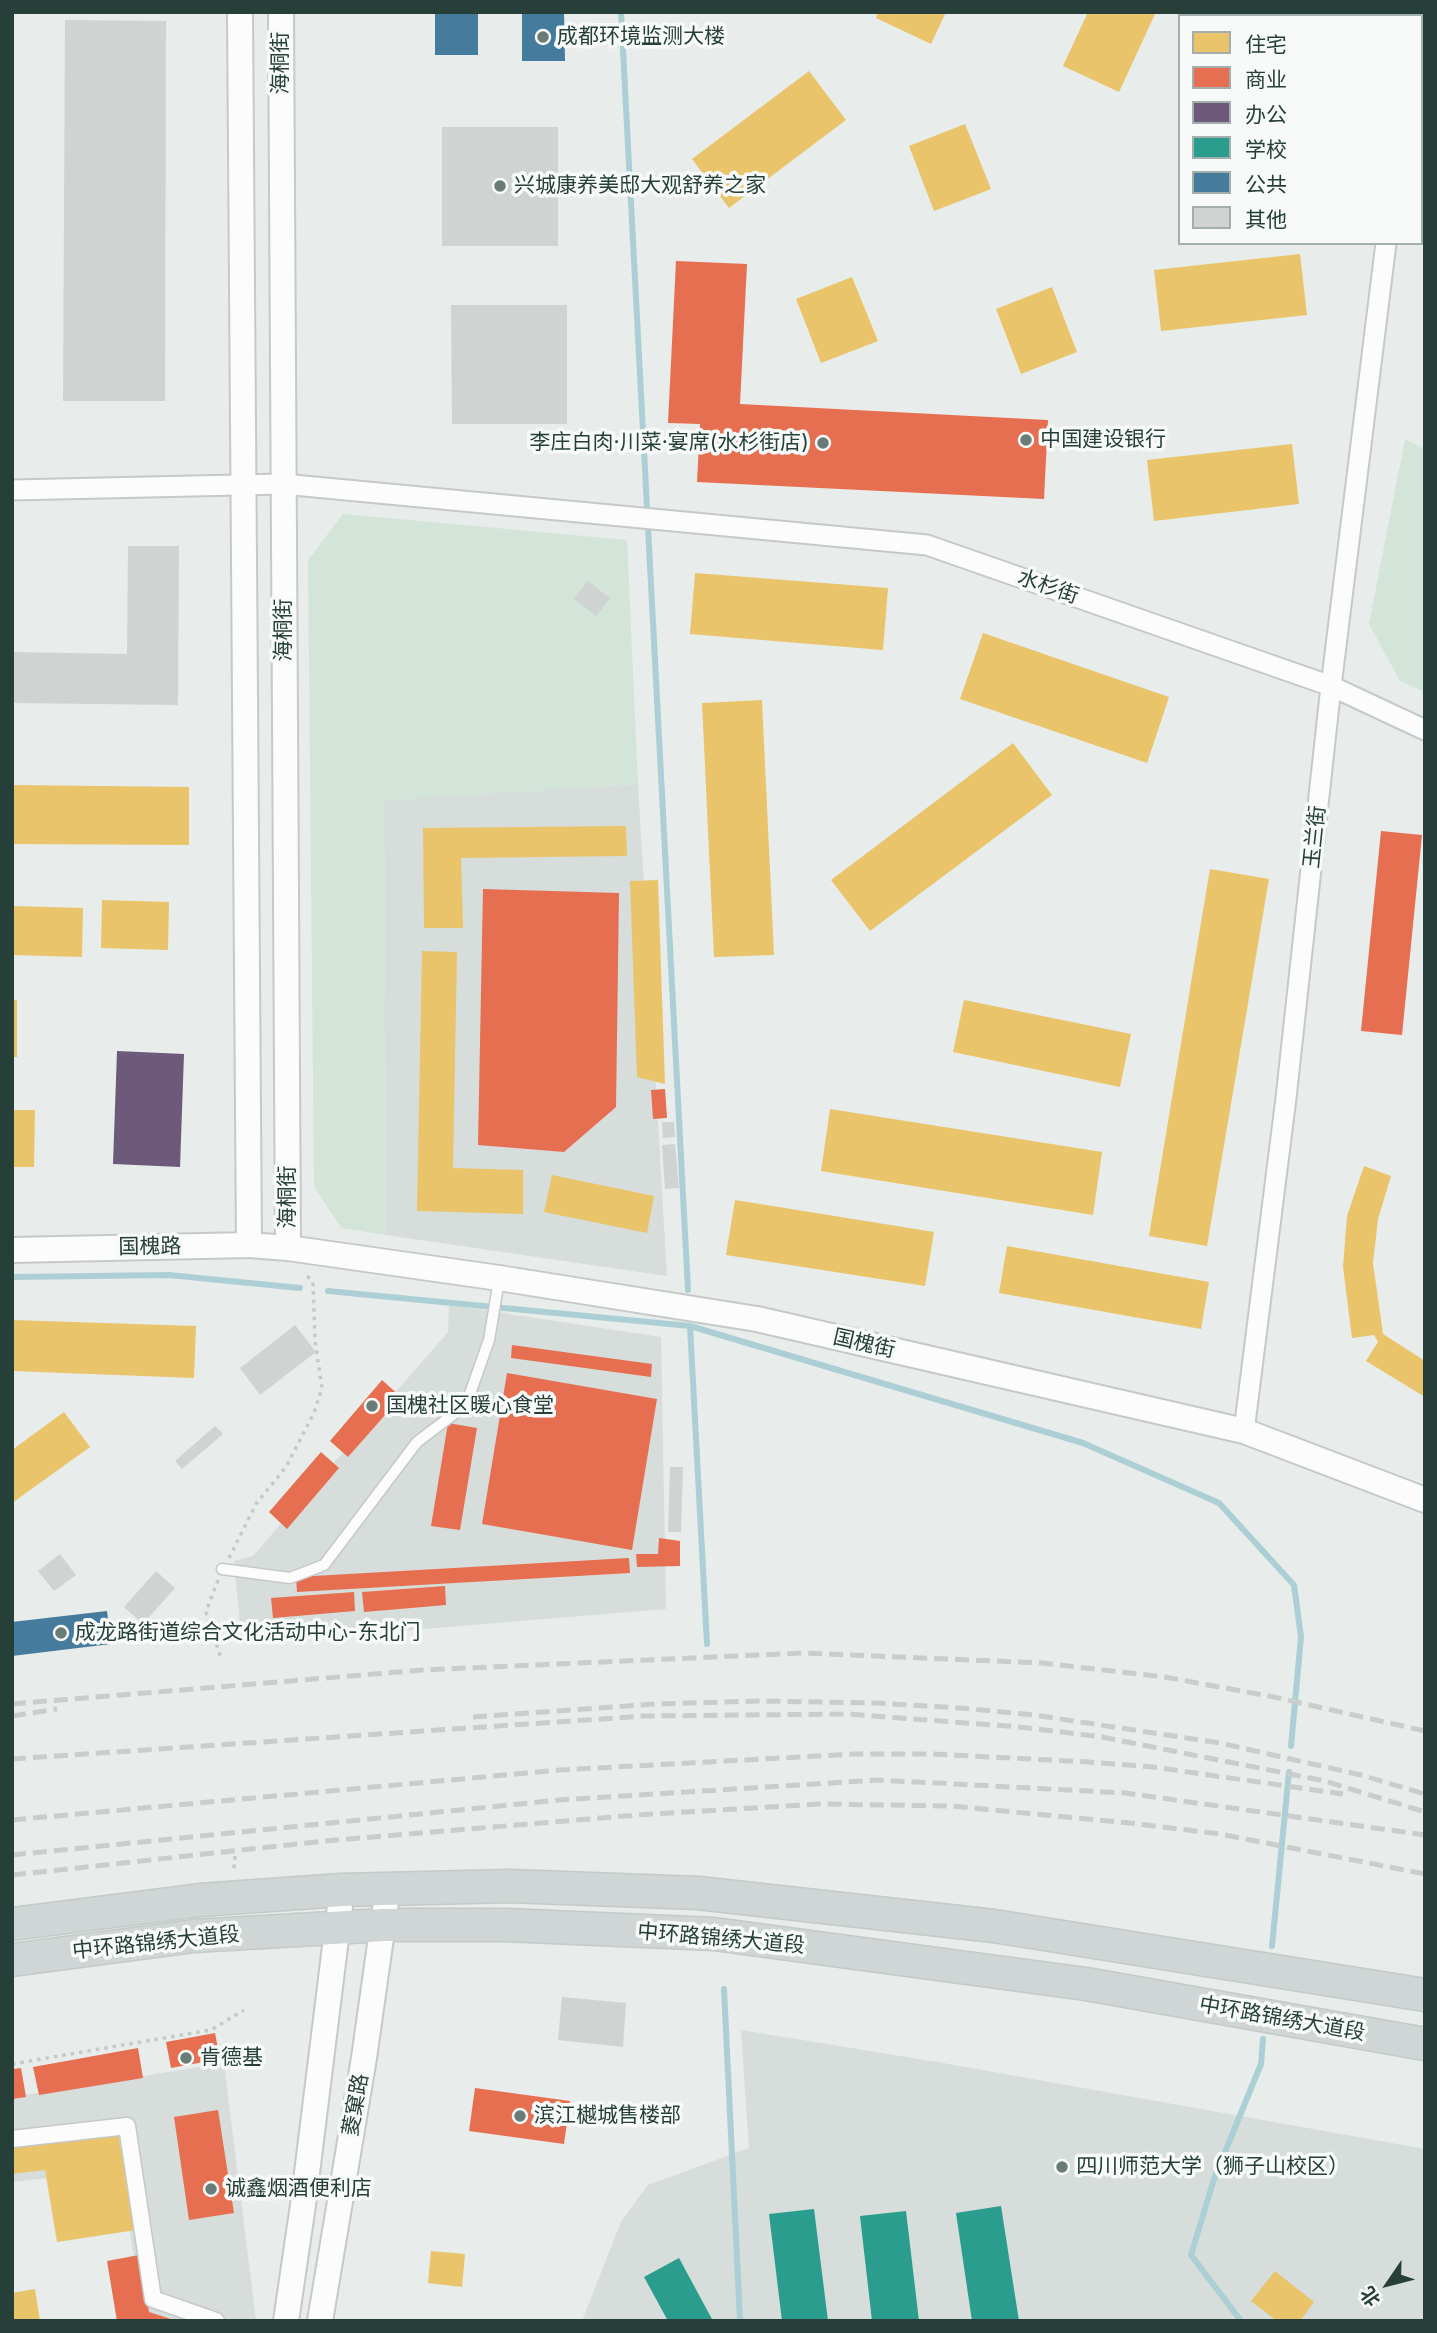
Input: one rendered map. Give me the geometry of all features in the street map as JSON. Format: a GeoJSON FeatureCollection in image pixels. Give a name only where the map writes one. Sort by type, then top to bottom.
{"type":"FeatureCollection","features":[{"type":"Feature","properties":{"kind":"main road","name":"中环路锦绣大道段"},"geometry":{"type":"LineString","coordinates":[[12,1924],[200,1900],[342,1890],[510,1886],[698,1893],[994,1926],[1425,1995]]}},
{"type":"Feature","properties":{"kind":"main road","name":"中环路锦绣大道段"},"geometry":{"type":"LineString","coordinates":[[12,1960],[194,1936],[384,1925],[506,1925],[714,1934],[1086,1984],[1425,2044]]}},
{"type":"Feature","properties":{"kind":"street","name":"海桐街"},"geometry":{"type":"LineString","coordinates":[[240,12],[249,1245]]}},
{"type":"Feature","properties":{"kind":"street","name":"海桐街"},"geometry":{"type":"LineString","coordinates":[[281,12],[288,1248]]}},
{"type":"Feature","properties":{"kind":"street","name":"玉兰街"},"geometry":{"type":"LineString","coordinates":[[1244,1432],[1286,1098],[1331,687],[1385,245]]}},
{"type":"Feature","properties":{"kind":"street","name":"水杉街"},"geometry":{"type":"LineString","coordinates":[[12,491],[283,484],[928,545],[1331,687],[1425,730]]}},
{"type":"Feature","properties":{"kind":"street","name":"国槐路"},"geometry":{"type":"LineString","coordinates":[[12,1250],[249,1245],[288,1248]]}},
{"type":"Feature","properties":{"kind":"street","name":"国槐街"},"geometry":{"type":"LineString","coordinates":[[288,1248],[498,1288],[757,1319],[1244,1432],[1425,1500]]}},
{"type":"Feature","properties":{"kind":"street","name":"菱窠路"},"geometry":{"type":"LineString","coordinates":[[320,2321],[364,2058],[388,1888]]}},
{"type":"Feature","properties":{"kind":"street","name":"菱窠路"},"geometry":{"type":"LineString","coordinates":[[286,2321],[342,1890]]}},
{"type":"Feature","properties":{"kind":"street"},"geometry":{"type":"LineString","coordinates":[[12,2139],[127,2126],[153,2299],[216,2321]]}},
{"type":"Feature","properties":{"kind":"lane"},"geometry":{"type":"LineString","coordinates":[[222,1569],[290,1578],[324,1565],[417,1442],[466,1405],[489,1340],[498,1288]]}},
{"type":"Feature","properties":{"kind":"path"},"geometry":{"type":"LineString","coordinates":[[220,1658],[206,1612],[222,1569],[256,1504],[286,1466],[313,1413],[322,1388],[315,1341],[313,1284],[288,1248]]}},
{"type":"Feature","properties":{"kind":"path"},"geometry":{"type":"LineString","coordinates":[[234,1868],[235,1856]]}},
{"type":"Feature","properties":{"kind":"path"},"geometry":{"type":"LineString","coordinates":[[12,2064],[211,2030],[244,2010]]}},
{"type":"Feature","properties":{"kind":"shaded area"},"geometry":{"type":"Polygon","coordinates":[[[638,784],[667,1276],[386,1235],[384,800],[638,784]]]}},
{"type":"Feature","properties":{"kind":"shaded area"},"geometry":{"type":"Polygon","coordinates":[[[449,1305],[661,1337],[666,1609],[242,1644],[234,1561],[253,1556],[448,1332],[449,1305]]]}},
{"type":"Feature","properties":{"kind":"shaded area","name":"四川师范大学（狮子山校区）"},"geometry":{"type":"Polygon","coordinates":[[[741,2030],[943,2063],[1425,2149],[1425,2321],[582,2321],[621,2222],[648,2185],[749,2148],[741,2030]]]}},
{"type":"Feature","properties":{"kind":"shaded area"},"geometry":{"type":"Polygon","coordinates":[[[224,2063],[256,2321],[144,2321],[120,2170],[12,2182],[12,2097],[224,2063]]]}},
{"type":"Feature","properties":{"kind":"green space"},"geometry":{"type":"Polygon","coordinates":[[[1405,439],[1425,449],[1425,692],[1400,681],[1369,624],[1405,439]]]}},
{"type":"Feature","properties":{"kind":"green space"},"geometry":{"type":"Polygon","coordinates":[[[343,514],[627,540],[638,784],[384,801],[386,1235],[341,1228],[314,1186],[308,560],[343,514]]]}},
{"type":"Feature","properties":{"kind":"building: 住宅"},"geometry":{"type":"Polygon","coordinates":[[[878,12],[946,12],[931,44],[876,18],[878,12]]]}},
{"type":"Feature","properties":{"kind":"building: 住宅"},"geometry":{"type":"Polygon","coordinates":[[[1088,12],[1156,12],[1119,92],[1063,66],[1088,12]]]}},
{"type":"Feature","properties":{"kind":"building: 住宅"},"geometry":{"type":"Polygon","coordinates":[[[809,71],[846,120],[729,208],[692,159],[809,71]]]}},
{"type":"Feature","properties":{"kind":"building: 住宅"},"geometry":{"type":"Polygon","coordinates":[[[965,124],[991,189],[934,211],[909,146],[965,124]]]}},
{"type":"Feature","properties":{"kind":"building: 住宅"},"geometry":{"type":"Polygon","coordinates":[[[1300,254],[1307,315],[1161,331],[1154,270],[1300,254]]]}},
{"type":"Feature","properties":{"kind":"building: 住宅"},"geometry":{"type":"Polygon","coordinates":[[[852,277],[878,341],[821,363],[796,299],[852,277]]]}},
{"type":"Feature","properties":{"kind":"building: 住宅"},"geometry":{"type":"Polygon","coordinates":[[[1052,287],[1077,352],[1021,374],[996,309],[1052,287]]]}},
{"type":"Feature","properties":{"kind":"building: 住宅"},"geometry":{"type":"Polygon","coordinates":[[[1292,444],[1299,504],[1154,521],[1147,460],[1292,444]]]}},
{"type":"Feature","properties":{"kind":"building: 住宅"},"geometry":{"type":"Polygon","coordinates":[[[695,573],[888,588],[883,650],[690,634],[695,573]]]}},
{"type":"Feature","properties":{"kind":"building: 住宅"},"geometry":{"type":"Polygon","coordinates":[[[983,633],[1169,697],[1147,763],[960,699],[983,633]]]}},
{"type":"Feature","properties":{"kind":"building: 住宅"},"geometry":{"type":"Polygon","coordinates":[[[762,700],[774,955],[714,957],[702,703],[762,700]]]}},
{"type":"Feature","properties":{"kind":"building: 住宅"},"geometry":{"type":"Polygon","coordinates":[[[1013,743],[1052,795],[870,931],[831,880],[1013,743]]]}},
{"type":"Feature","properties":{"kind":"building: 住宅"},"geometry":{"type":"Polygon","coordinates":[[[12,785],[189,787],[189,845],[12,844],[12,785]]]}},
{"type":"Feature","properties":{"kind":"building: 住宅"},"geometry":{"type":"Polygon","coordinates":[[[626,826],[627,856],[461,858],[463,928],[424,928],[423,828],[626,826]]]}},
{"type":"Feature","properties":{"kind":"building: 住宅"},"geometry":{"type":"Polygon","coordinates":[[[1210,869],[1269,879],[1207,1246],[1149,1236],[1210,869]]]}},
{"type":"Feature","properties":{"kind":"building: 住宅"},"geometry":{"type":"Polygon","coordinates":[[[658,880],[665,1084],[637,1077],[630,881],[658,880]]]}},
{"type":"Feature","properties":{"kind":"building: 住宅"},"geometry":{"type":"Polygon","coordinates":[[[102,900],[169,902],[168,950],[101,948],[102,900]]]}},
{"type":"Feature","properties":{"kind":"building: 住宅"},"geometry":{"type":"Polygon","coordinates":[[[12,906],[83,908],[82,957],[12,955],[12,906]]]}},
{"type":"Feature","properties":{"kind":"building: 住宅"},"geometry":{"type":"Polygon","coordinates":[[[422,951],[457,952],[453,1168],[523,1170],[523,1214],[417,1211],[422,951]]]}},
{"type":"Feature","properties":{"kind":"building: 住宅"},"geometry":{"type":"Polygon","coordinates":[[[12,1000],[17,1000],[17,1057],[12,1057],[12,1000]]]}},
{"type":"Feature","properties":{"kind":"building: 住宅"},"geometry":{"type":"Polygon","coordinates":[[[964,1000],[1131,1034],[1120,1087],[953,1052],[964,1000]]]}},
{"type":"Feature","properties":{"kind":"building: 住宅"},"geometry":{"type":"Polygon","coordinates":[[[830,1109],[1102,1152],[1093,1215],[821,1171],[830,1109]]]}},
{"type":"Feature","properties":{"kind":"building: 住宅"},"geometry":{"type":"Polygon","coordinates":[[[12,1110],[35,1110],[34,1167],[12,1167],[12,1110]]]}},
{"type":"Feature","properties":{"kind":"building: 住宅"},"geometry":{"type":"Polygon","coordinates":[[[1364,1166],[1391,1176],[1378,1219],[1373,1263],[1383,1334],[1425,1361],[1425,1397],[1366,1361],[1378,1342],[1374,1335],[1352,1338],[1343,1267],[1347,1216],[1364,1166]]]}},
{"type":"Feature","properties":{"kind":"building: 住宅"},"geometry":{"type":"Polygon","coordinates":[[[552,1175],[654,1196],[647,1233],[544,1212],[552,1175]]]}},
{"type":"Feature","properties":{"kind":"building: 住宅"},"geometry":{"type":"Polygon","coordinates":[[[735,1200],[934,1232],[925,1286],[726,1255],[735,1200]]]}},
{"type":"Feature","properties":{"kind":"building: 住宅"},"geometry":{"type":"Polygon","coordinates":[[[1007,1246],[1209,1282],[1201,1329],[999,1293],[1007,1246]]]}},
{"type":"Feature","properties":{"kind":"building: 住宅"},"geometry":{"type":"Polygon","coordinates":[[[12,1320],[196,1326],[194,1378],[12,1371],[12,1320]]]}},
{"type":"Feature","properties":{"kind":"building: 住宅"},"geometry":{"type":"Polygon","coordinates":[[[64,1412],[90,1447],[12,1503],[12,1450],[64,1412]]]}},
{"type":"Feature","properties":{"kind":"building: 住宅"},"geometry":{"type":"Polygon","coordinates":[[[118,2134],[136,2230],[57,2242],[45,2170],[12,2174],[12,2146],[118,2134]]]}},
{"type":"Feature","properties":{"kind":"building: 住宅"},"geometry":{"type":"Polygon","coordinates":[[[431,2251],[465,2254],[462,2287],[428,2283],[431,2251]]]}},
{"type":"Feature","properties":{"kind":"building: 住宅"},"geometry":{"type":"Polygon","coordinates":[[[1275,2271],[1314,2302],[1300,2321],[1277,2321],[1251,2301],[1275,2271]]]}},
{"type":"Feature","properties":{"kind":"building: 住宅"},"geometry":{"type":"Polygon","coordinates":[[[35,2289],[40,2321],[12,2321],[12,2293],[35,2289]]]}},
{"type":"Feature","properties":{"kind":"building: 商业"},"geometry":{"type":"Polygon","coordinates":[[[676,261],[747,264],[740,404],[1048,420],[1044,499],[697,482],[700,424],[668,423],[676,261]]]}},
{"type":"Feature","properties":{"kind":"building: 商业"},"geometry":{"type":"Polygon","coordinates":[[[1381,831],[1422,835],[1402,1035],[1361,1031],[1381,831]]]}},
{"type":"Feature","properties":{"kind":"building: 商业"},"geometry":{"type":"Polygon","coordinates":[[[483,889],[619,893],[616,1107],[564,1152],[478,1145],[483,889]]]}},
{"type":"Feature","properties":{"kind":"building: 商业"},"geometry":{"type":"Polygon","coordinates":[[[665,1089],[667,1118],[653,1119],[651,1090],[665,1089]]]}},
{"type":"Feature","properties":{"kind":"building: 商业"},"geometry":{"type":"Polygon","coordinates":[[[512,1345],[652,1364],[651,1377],[511,1358],[512,1345]]]}},
{"type":"Feature","properties":{"kind":"building: 商业"},"geometry":{"type":"Polygon","coordinates":[[[507,1373],[657,1399],[632,1550],[482,1524],[507,1373]]]}},
{"type":"Feature","properties":{"kind":"building: 商业"},"geometry":{"type":"Polygon","coordinates":[[[382,1380],[401,1397],[348,1457],[330,1441],[382,1380]]]}},
{"type":"Feature","properties":{"kind":"building: 商业"},"geometry":{"type":"Polygon","coordinates":[[[448,1423],[477,1428],[460,1530],[431,1526],[448,1423]]]}},
{"type":"Feature","properties":{"kind":"building: 商业"},"geometry":{"type":"Polygon","coordinates":[[[321,1452],[339,1468],[287,1529],[269,1512],[321,1452]]]}},
{"type":"Feature","properties":{"kind":"building: 商业"},"geometry":{"type":"Polygon","coordinates":[[[659,1538],[680,1541],[680,1566],[637,1567],[636,1554],[658,1554],[659,1538]]]}},
{"type":"Feature","properties":{"kind":"building: 商业"},"geometry":{"type":"Polygon","coordinates":[[[629,1558],[630,1573],[297,1592],[296,1577],[629,1558]]]}},
{"type":"Feature","properties":{"kind":"building: 商业"},"geometry":{"type":"Polygon","coordinates":[[[445,1586],[446,1605],[364,1612],[362,1592],[445,1586]]]}},
{"type":"Feature","properties":{"kind":"building: 商业"},"geometry":{"type":"Polygon","coordinates":[[[354,1592],[355,1611],[273,1618],[271,1598],[354,1592]]]}},
{"type":"Feature","properties":{"kind":"building: 商业"},"geometry":{"type":"Polygon","coordinates":[[[215,2033],[220,2059],[171,2068],[166,2042],[215,2033]]]}},
{"type":"Feature","properties":{"kind":"building: 商业"},"geometry":{"type":"Polygon","coordinates":[[[138,2048],[143,2078],[39,2095],[33,2067],[138,2048]]]}},
{"type":"Feature","properties":{"kind":"building: 商业"},"geometry":{"type":"Polygon","coordinates":[[[21,2068],[26,2097],[12,2099],[12,2069],[21,2068]]]}},
{"type":"Feature","properties":{"kind":"building: 商业","name":"滨江樾城售楼部"},"geometry":{"type":"Polygon","coordinates":[[[475,2088],[570,2101],[564,2144],[469,2131],[475,2088]]]}},
{"type":"Feature","properties":{"kind":"building: 商业"},"geometry":{"type":"Polygon","coordinates":[[[218,2110],[234,2213],[189,2220],[174,2117],[218,2110]]]}},
{"type":"Feature","properties":{"kind":"building: 商业"},"geometry":{"type":"Polygon","coordinates":[[[139,2255],[149,2312],[177,2321],[117,2321],[107,2261],[139,2255]]]}},
{"type":"Feature","properties":{"kind":"building: 办公"},"geometry":{"type":"Polygon","coordinates":[[[117,1051],[184,1054],[180,1167],[113,1164],[117,1051]]]}},
{"type":"Feature","properties":{"kind":"building: 学校"},"geometry":{"type":"Polygon","coordinates":[[[1001,2206],[1019,2321],[972,2321],[956,2213],[1001,2206]]]}},
{"type":"Feature","properties":{"kind":"building: 学校"},"geometry":{"type":"Polygon","coordinates":[[[814,2209],[828,2321],[782,2321],[769,2214],[814,2209]]]}},
{"type":"Feature","properties":{"kind":"building: 学校"},"geometry":{"type":"Polygon","coordinates":[[[906,2211],[919,2321],[872,2321],[860,2216],[906,2211]]]}},
{"type":"Feature","properties":{"kind":"building: 学校"},"geometry":{"type":"Polygon","coordinates":[[[679,2258],[713,2321],[668,2321],[644,2277],[679,2258]]]}},
{"type":"Feature","properties":{"kind":"building: 公共"},"geometry":{"type":"Polygon","coordinates":[[[435,12],[478,12],[478,55],[435,55],[435,12]]]}},
{"type":"Feature","properties":{"kind":"building: 公共","name":"成都环境监测大楼"},"geometry":{"type":"Polygon","coordinates":[[[522,12],[564,12],[565,61],[522,61],[522,12]]]}},
{"type":"Feature","properties":{"kind":"building: 公共","name":"成龙路街道综合文化活动中心-东北门"},"geometry":{"type":"Polygon","coordinates":[[[107,1611],[111,1644],[12,1656],[12,1622],[107,1611]]]}},
{"type":"Feature","properties":{"kind":"building: 其他"},"geometry":{"type":"Polygon","coordinates":[[[65,20],[166,21],[165,401],[63,401],[65,20]]]}},
{"type":"Feature","properties":{"kind":"building: 其他","name":"兴城康养美邸大观舒养之家"},"geometry":{"type":"Polygon","coordinates":[[[442,127],[558,127],[558,246],[442,246],[442,127]]]}},
{"type":"Feature","properties":{"kind":"building: 其他"},"geometry":{"type":"Polygon","coordinates":[[[451,305],[567,305],[567,424],[452,424],[451,305]]]}},
{"type":"Feature","properties":{"kind":"building: 其他"},"geometry":{"type":"Polygon","coordinates":[[[128,546],[179,546],[178,705],[12,703],[12,652],[127,654],[128,546]]]}},
{"type":"Feature","properties":{"kind":"building: 其他"},"geometry":{"type":"Polygon","coordinates":[[[588,581],[610,598],[596,616],[574,599],[588,581]]]}},
{"type":"Feature","properties":{"kind":"building: 其他"},"geometry":{"type":"Polygon","coordinates":[[[662,1122],[674,1122],[675,1137],[663,1138],[662,1122]]]}},
{"type":"Feature","properties":{"kind":"building: 其他"},"geometry":{"type":"Polygon","coordinates":[[[675,1144],[679,1188],[665,1189],[662,1145],[675,1144]]]}},
{"type":"Feature","properties":{"kind":"building: 其他"},"geometry":{"type":"Polygon","coordinates":[[[295,1325],[316,1352],[260,1395],[240,1368],[295,1325]]]}},
{"type":"Feature","properties":{"kind":"building: 其他"},"geometry":{"type":"Polygon","coordinates":[[[215,1426],[223,1434],[182,1469],[175,1461],[215,1426]]]}},
{"type":"Feature","properties":{"kind":"building: 其他"},"geometry":{"type":"Polygon","coordinates":[[[670,1467],[683,1467],[681,1532],[668,1532],[670,1467]]]}},
{"type":"Feature","properties":{"kind":"building: 其他"},"geometry":{"type":"Polygon","coordinates":[[[60,1554],[76,1575],[54,1591],[38,1571],[60,1554]]]}},
{"type":"Feature","properties":{"kind":"building: 其他"},"geometry":{"type":"Polygon","coordinates":[[[156,1571],[175,1588],[143,1624],[124,1607],[156,1571]]]}},
{"type":"Feature","properties":{"kind":"building: 其他"},"geometry":{"type":"Polygon","coordinates":[[[562,1997],[626,2003],[623,2047],[558,2040],[562,1997]]]}},
{"type":"Feature","properties":{"kind":"waterway"},"geometry":{"type":"LineString","coordinates":[[621,12],[688,1290]]}},
{"type":"Feature","properties":{"kind":"waterway"},"geometry":{"type":"LineString","coordinates":[[12,1277],[169,1275],[300,1288]]}},
{"type":"Feature","properties":{"kind":"waterway"},"geometry":{"type":"LineString","coordinates":[[328,1291],[690,1326],[1083,1443],[1219,1503],[1294,1585],[1301,1637],[1291,1746]]}},
{"type":"Feature","properties":{"kind":"waterway"},"geometry":{"type":"LineString","coordinates":[[690,1326],[707,1644]]}},
{"type":"Feature","properties":{"kind":"waterway"},"geometry":{"type":"LineString","coordinates":[[1272,1946],[1289,1772]]}},
{"type":"Feature","properties":{"kind":"waterway"},"geometry":{"type":"LineString","coordinates":[[724,1989],[740,2321]]}},
{"type":"Feature","properties":{"kind":"waterway"},"geometry":{"type":"LineString","coordinates":[[1241,2321],[1191,2255],[1214,2179],[1261,2064],[1263,2039]]}},
{"type":"Feature","properties":{"kind":"railway"},"geometry":{"type":"LineString","coordinates":[[12,1704],[423,1670],[804,1653],[1042,1663],[1165,1677],[1274,1697],[1425,1731]]}},
{"type":"Feature","properties":{"kind":"railway"},"geometry":{"type":"LineString","coordinates":[[473,1717],[655,1704],[759,1701],[878,1703],[960,1708],[1034,1715],[1220,1743],[1361,1775],[1425,1794]]}},
{"type":"Feature","properties":{"kind":"railway"},"geometry":{"type":"LineString","coordinates":[[12,1716],[57,1709]]}},
{"type":"Feature","properties":{"kind":"railway"},"geometry":{"type":"LineString","coordinates":[[12,1759],[645,1716],[847,1714],[1020,1727],[1102,1737],[1325,1781],[1425,1812]]}},
{"type":"Feature","properties":{"kind":"railway"},"geometry":{"type":"LineString","coordinates":[[12,1820],[560,1770],[854,1754],[932,1754],[1153,1767],[1343,1794]]}},
{"type":"Feature","properties":{"kind":"railway"},"geometry":{"type":"LineString","coordinates":[[12,1855],[559,1800],[878,1780],[1125,1793],[1425,1835]]}},
{"type":"Feature","properties":{"kind":"railway"},"geometry":{"type":"LineString","coordinates":[[12,1875],[325,1841],[637,1815],[820,1804],[952,1806],[1130,1823],[1220,1834],[1425,1874]]}},
{"type":"Feature","properties":{"kind":"place","name":"成都环境监测大楼"},"geometry":{"type":"Point","coordinates":[543,37]}},
{"type":"Feature","properties":{"kind":"place","name":"兴城康养美邸大观舒养之家"},"geometry":{"type":"Point","coordinates":[500,186]}},
{"type":"Feature","properties":{"kind":"place","name":"中国建设银行"},"geometry":{"type":"Point","coordinates":[1026,440]}},
{"type":"Feature","properties":{"kind":"place","name":"李庄白肉·川菜·宴席(水杉街店)"},"geometry":{"type":"Point","coordinates":[823,443]}},
{"type":"Feature","properties":{"kind":"place","name":"国槐社区暖心食堂"},"geometry":{"type":"Point","coordinates":[372,1406]}},
{"type":"Feature","properties":{"kind":"place","name":"成龙路街道综合文化活动中心-东北门"},"geometry":{"type":"Point","coordinates":[61,1633]}},
{"type":"Feature","properties":{"kind":"place","name":"肯德基"},"geometry":{"type":"Point","coordinates":[186,2058]}},
{"type":"Feature","properties":{"kind":"place","name":"滨江樾城售楼部"},"geometry":{"type":"Point","coordinates":[520,2116]}},
{"type":"Feature","properties":{"kind":"place","name":"四川师范大学（狮子山校区）"},"geometry":{"type":"Point","coordinates":[1062,2167]}},
{"type":"Feature","properties":{"kind":"place","name":"诚鑫烟酒便利店"},"geometry":{"type":"Point","coordinates":[211,2189]}}]}
